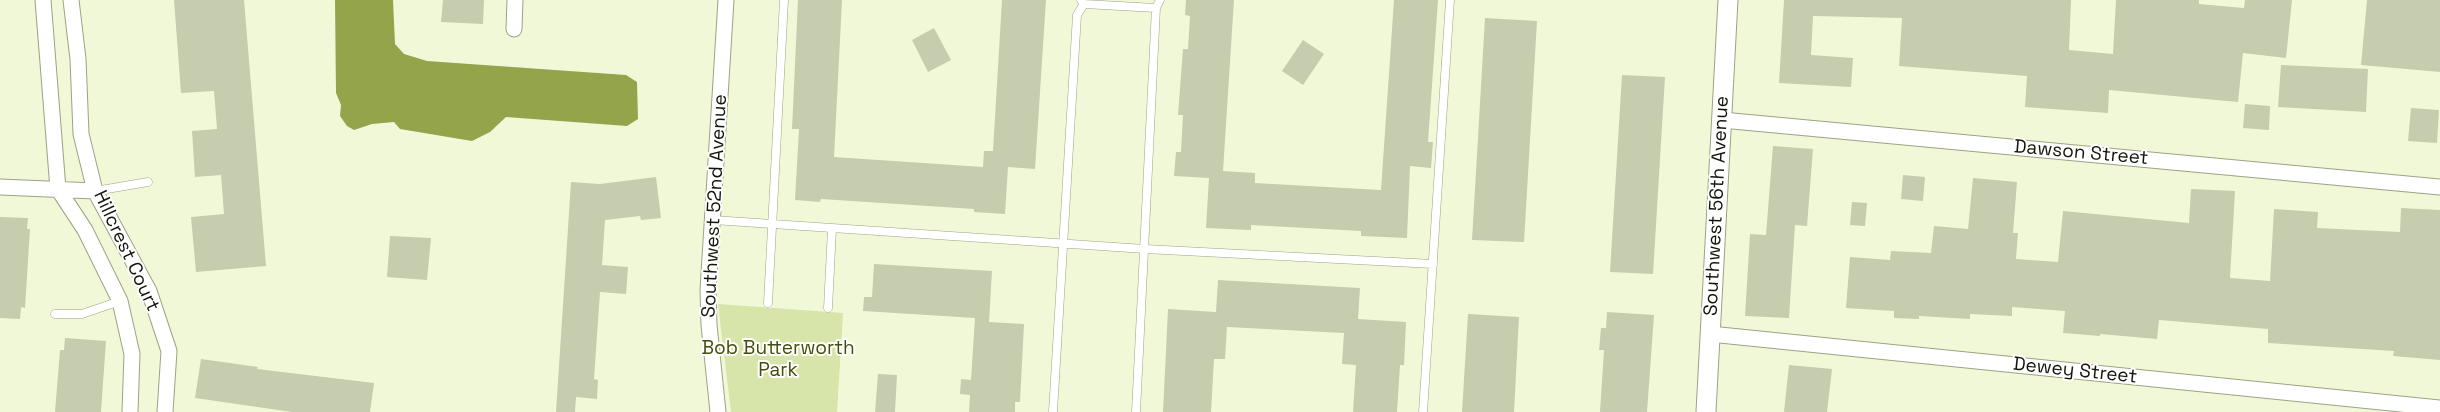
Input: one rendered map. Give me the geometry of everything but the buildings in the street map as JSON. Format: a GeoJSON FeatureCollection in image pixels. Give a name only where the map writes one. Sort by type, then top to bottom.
{"type":"FeatureCollection","features":[{"type":"Feature","properties":{"kind":"street","name":"Hillcrest Court"},"geometry":{"type":"LineString","coordinates":[[43,0],[58,190],[85,230],[120,301],[132,354],[130,412]]}},
{"type":"Feature","properties":{"kind":"street","name":"Hillcrest Court"},"geometry":{"type":"LineString","coordinates":[[71,0],[78,59],[81,134],[96,191],[149,290],[169,352],[165,412]]}},
{"type":"Feature","properties":{"kind":"street"},"geometry":{"type":"LineString","coordinates":[[514,29],[515,0]]}},
{"type":"Feature","properties":{"kind":"street","name":"Southwest 52nd Avenue"},"geometry":{"type":"LineString","coordinates":[[718,412],[709,325],[708,290],[726,0]]}},
{"type":"Feature","properties":{"kind":"street","name":"Southwest 56th Avenue"},"geometry":{"type":"LineString","coordinates":[[1706,412],[1728,0]]}},
{"type":"Feature","properties":{"kind":"street","name":"Dawson Street"},"geometry":{"type":"LineString","coordinates":[[1722,120],[2440,187]]}},
{"type":"Feature","properties":{"kind":"street"},"geometry":{"type":"LineString","coordinates":[[0,187],[96,191]]}},
{"type":"Feature","properties":{"kind":"street","name":"Dewey Street"},"geometry":{"type":"LineString","coordinates":[[1710,334],[2440,408]]}},
{"type":"Feature","properties":{"kind":"lane"},"geometry":{"type":"LineString","coordinates":[[768,303],[784,0]]}},
{"type":"Feature","properties":{"kind":"lane"},"geometry":{"type":"LineString","coordinates":[[1136,412],[1156,8],[1160,0]]}},
{"type":"Feature","properties":{"kind":"lane"},"geometry":{"type":"LineString","coordinates":[[1423,412],[1450,0]]}},
{"type":"Feature","properties":{"kind":"lane"},"geometry":{"type":"LineString","coordinates":[[1053,412],[1077,15],[1082,2],[1156,8]]}},
{"type":"Feature","properties":{"kind":"lane"},"geometry":{"type":"LineString","coordinates":[[96,191],[148,182]]}},
{"type":"Feature","properties":{"kind":"lane"},"geometry":{"type":"LineString","coordinates":[[713,220],[772,226],[1063,244],[1433,264]]}},
{"type":"Feature","properties":{"kind":"lane"},"geometry":{"type":"LineString","coordinates":[[828,308],[832,229]]}},
{"type":"Feature","properties":{"kind":"lane"},"geometry":{"type":"LineString","coordinates":[[54,314],[82,314],[120,301]]}},
{"type":"Feature","properties":{"kind":"green space","name":"Bob Butterworth Park"},"geometry":{"type":"Polygon","coordinates":[[[718,304],[843,313],[837,412],[731,412],[718,304]]]}},
{"type":"Feature","properties":{"kind":"shaded area"},"geometry":{"type":"Polygon","coordinates":[[[335,0],[393,0],[395,44],[404,54],[427,61],[626,75],[637,82],[638,119],[627,126],[506,117],[490,132],[472,141],[400,129],[394,122],[372,124],[354,130],[347,126],[340,116],[341,105],[336,93],[335,0]]]}}]}
